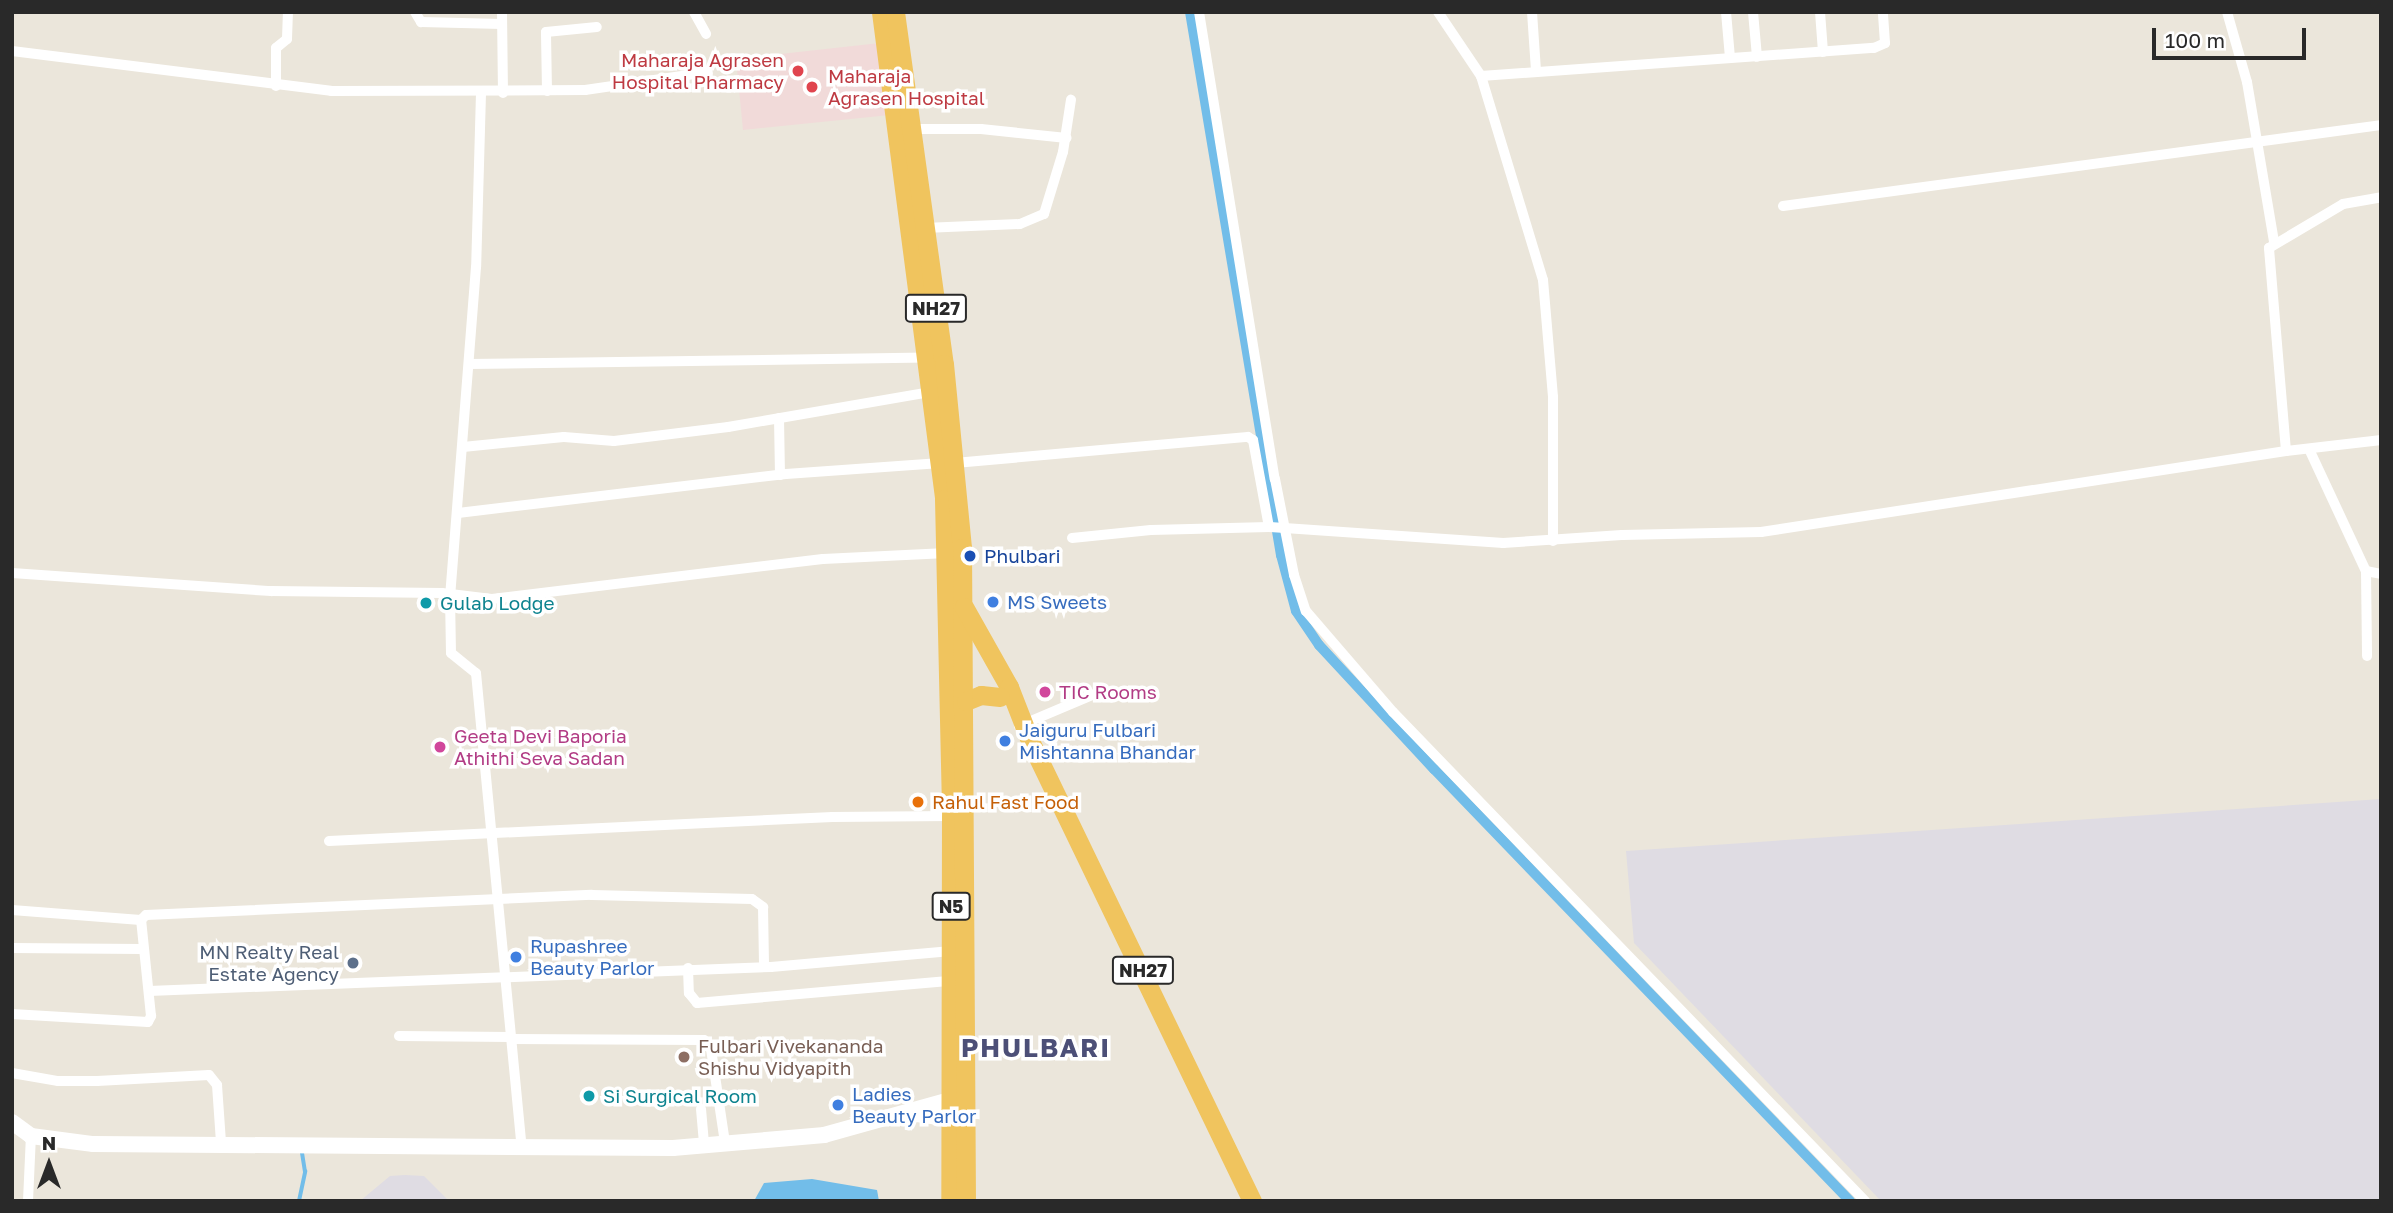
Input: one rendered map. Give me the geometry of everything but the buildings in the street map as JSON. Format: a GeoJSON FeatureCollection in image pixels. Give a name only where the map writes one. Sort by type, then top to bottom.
{"type":"FeatureCollection","features":[{"type":"Feature","properties":{"kind":"highway","name":"NH27"},"geometry":{"type":"LineString","coordinates":[[881,12],[931,392],[948,463],[947,586],[965,632],[1000,697],[1024,730]]}},
{"type":"Feature","properties":{"kind":"highway","name":"NH27"},"geometry":{"type":"LineString","coordinates":[[895,12],[925,228],[948,463],[956,608],[1024,730],[1252,1201]]}},
{"type":"Feature","properties":{"kind":"highway","name":"N5"},"geometry":{"type":"LineString","coordinates":[[956,608],[951,816],[951,981],[958,1097]]}},
{"type":"Feature","properties":{"kind":"highway","name":"N5"},"geometry":{"type":"LineString","coordinates":[[950,1201],[958,1120],[965,632]]}},
{"type":"Feature","properties":{"kind":"highway"},"geometry":{"type":"LineString","coordinates":[[966,701],[981,695],[1000,697]]}},
{"type":"Feature","properties":{"kind":"highway","name":"N5"},"geometry":{"type":"LineString","coordinates":[[958,1120],[966,1201]]}},
{"type":"Feature","properties":{"kind":"main road"},"geometry":{"type":"LineString","coordinates":[[12,1122],[31,1136],[146,1145],[221,1142],[704,1146],[824,1135],[910,1113],[958,1097]]}},
{"type":"Feature","properties":{"kind":"main road"},"geometry":{"type":"LineString","coordinates":[[910,1113],[958,1120]]}},
{"type":"Feature","properties":{"kind":"street"},"geometry":{"type":"LineString","coordinates":[[276,86],[276,51],[287,39],[288,12]]}},
{"type":"Feature","properties":{"kind":"street"},"geometry":{"type":"LineString","coordinates":[[415,12],[421,22],[502,24]]}},
{"type":"Feature","properties":{"kind":"street"},"geometry":{"type":"LineString","coordinates":[[502,12],[503,93]]}},
{"type":"Feature","properties":{"kind":"street"},"geometry":{"type":"LineString","coordinates":[[694,12],[706,34]]}},
{"type":"Feature","properties":{"kind":"street"},"geometry":{"type":"LineString","coordinates":[[1199,12],[1285,527],[1306,611],[1350,666],[1865,1201]]}},
{"type":"Feature","properties":{"kind":"street"},"geometry":{"type":"LineString","coordinates":[[1438,12],[1481,76],[1543,279],[1553,397],[1553,541]]}},
{"type":"Feature","properties":{"kind":"street"},"geometry":{"type":"LineString","coordinates":[[1532,12],[1536,71]]}},
{"type":"Feature","properties":{"kind":"street"},"geometry":{"type":"LineString","coordinates":[[1726,12],[1730,58]]}},
{"type":"Feature","properties":{"kind":"street"},"geometry":{"type":"LineString","coordinates":[[1754,12],[1757,57]]}},
{"type":"Feature","properties":{"kind":"street"},"geometry":{"type":"LineString","coordinates":[[1820,12],[1823,52]]}},
{"type":"Feature","properties":{"kind":"street"},"geometry":{"type":"LineString","coordinates":[[1481,76],[1881,46],[1886,37],[1883,12]]}},
{"type":"Feature","properties":{"kind":"street"},"geometry":{"type":"LineString","coordinates":[[2227,12],[2258,143],[2274,242],[2268,256],[2286,451]]}},
{"type":"Feature","properties":{"kind":"street"},"geometry":{"type":"LineString","coordinates":[[547,91],[547,32],[597,27]]}},
{"type":"Feature","properties":{"kind":"street"},"geometry":{"type":"LineString","coordinates":[[12,51],[276,86],[481,93],[606,88],[708,72]]}},
{"type":"Feature","properties":{"kind":"street"},"geometry":{"type":"LineString","coordinates":[[481,93],[469,364],[450,596],[452,657],[476,673],[521,1144]]}},
{"type":"Feature","properties":{"kind":"street"},"geometry":{"type":"LineString","coordinates":[[925,228],[1032,222],[1044,214],[1067,138],[1071,100]]}},
{"type":"Feature","properties":{"kind":"street"},"geometry":{"type":"LineString","coordinates":[[1783,206],[2381,125]]}},
{"type":"Feature","properties":{"kind":"street"},"geometry":{"type":"LineString","coordinates":[[911,129],[981,129],[1067,138]]}},
{"type":"Feature","properties":{"kind":"street"},"geometry":{"type":"LineString","coordinates":[[2274,242],[2343,204],[2381,197]]}},
{"type":"Feature","properties":{"kind":"street"},"geometry":{"type":"LineString","coordinates":[[469,364],[927,358]]}},
{"type":"Feature","properties":{"kind":"street"},"geometry":{"type":"LineString","coordinates":[[463,447],[564,437],[614,441],[779,418],[931,392]]}},
{"type":"Feature","properties":{"kind":"street"},"geometry":{"type":"LineString","coordinates":[[779,418],[780,475]]}},
{"type":"Feature","properties":{"kind":"street"},"geometry":{"type":"LineString","coordinates":[[458,513],[780,475],[1248,436],[1253,440],[1269,527]]}},
{"type":"Feature","properties":{"kind":"street"},"geometry":{"type":"LineString","coordinates":[[1072,538],[1151,530],[1269,527],[1503,543],[1760,532],[2286,451],[2381,440]]}},
{"type":"Feature","properties":{"kind":"street"},"geometry":{"type":"LineString","coordinates":[[2309,449],[2366,571],[2367,656]]}},
{"type":"Feature","properties":{"kind":"street"},"geometry":{"type":"LineString","coordinates":[[12,573],[271,591],[450,596],[492,600],[823,559],[947,552]]}},
{"type":"Feature","properties":{"kind":"street"},"geometry":{"type":"LineString","coordinates":[[2366,571],[2381,574]]}},
{"type":"Feature","properties":{"kind":"street"},"geometry":{"type":"LineString","coordinates":[[1024,730],[1097,693]]}},
{"type":"Feature","properties":{"kind":"street"},"geometry":{"type":"LineString","coordinates":[[329,841],[489,831],[951,816]]}},
{"type":"Feature","properties":{"kind":"street"},"geometry":{"type":"LineString","coordinates":[[12,1014],[145,1023],[151,1016],[142,949],[141,920],[146,915],[363,902],[592,895],[752,899],[763,907],[764,967]]}},
{"type":"Feature","properties":{"kind":"street"},"geometry":{"type":"LineString","coordinates":[[12,910],[141,920]]}},
{"type":"Feature","properties":{"kind":"street"},"geometry":{"type":"LineString","coordinates":[[12,948],[142,949]]}},
{"type":"Feature","properties":{"kind":"street"},"geometry":{"type":"LineString","coordinates":[[149,991],[764,967],[951,951]]}},
{"type":"Feature","properties":{"kind":"street"},"geometry":{"type":"LineString","coordinates":[[688,968],[689,993],[697,1003],[951,981]]}},
{"type":"Feature","properties":{"kind":"street"},"geometry":{"type":"LineString","coordinates":[[399,1036],[704,1040],[711,1049],[725,1143]]}},
{"type":"Feature","properties":{"kind":"street"},"geometry":{"type":"LineString","coordinates":[[12,1073],[97,1081],[209,1075],[217,1085],[221,1142]]}},
{"type":"Feature","properties":{"kind":"street"},"geometry":{"type":"LineString","coordinates":[[701,1109],[704,1146]]}},
{"type":"Feature","properties":{"kind":"street"},"geometry":{"type":"LineString","coordinates":[[28,1201],[26,1181],[31,1136]]}},
{"type":"Feature","properties":{"kind":"street"},"geometry":{"type":"LineString","coordinates":[[12,1180],[26,1181]]}},
{"type":"Feature","properties":{"kind":"shaded area","name":"Maharaja Agrasen Hospital"},"geometry":{"type":"Polygon","coordinates":[[[880,43],[890,115],[743,130],[736,59],[880,43]]]}},
{"type":"Feature","properties":{"kind":"shaded area"},"geometry":{"type":"Polygon","coordinates":[[[2381,799],[2381,1201],[1881,1201],[1634,943],[1626,851],[2381,799]]]}},
{"type":"Feature","properties":{"kind":"shaded area"},"geometry":{"type":"Polygon","coordinates":[[[390,1176],[424,1176],[449,1201],[360,1201],[390,1176]]]}},
{"type":"Feature","properties":{"kind":"water"},"geometry":{"type":"Polygon","coordinates":[[[812,1179],[877,1190],[879,1201],[754,1201],[764,1183],[812,1179]]]}},
{"type":"Feature","properties":{"kind":"waterway"},"geometry":{"type":"LineString","coordinates":[[1190,12],[1281,555],[1296,611],[1319,645],[1434,769],[1850,1201]]}},
{"type":"Feature","properties":{"kind":"waterway"},"geometry":{"type":"LineString","coordinates":[[299,1201],[305,1172],[302,1153]]}},
{"type":"Feature","properties":{"kind":"place","name":"Maharaja Agrasen Hospital Pharmacy"},"geometry":{"type":"Point","coordinates":[798,71]}},
{"type":"Feature","properties":{"kind":"place","name":"Maharaja Agrasen Hospital"},"geometry":{"type":"Point","coordinates":[812,87]}},
{"type":"Feature","properties":{"kind":"place","name":"Phulbari"},"geometry":{"type":"Point","coordinates":[970,556]}},
{"type":"Feature","properties":{"kind":"place","name":"MS Sweets"},"geometry":{"type":"Point","coordinates":[993,602]}},
{"type":"Feature","properties":{"kind":"place","name":"Gulab Lodge"},"geometry":{"type":"Point","coordinates":[426,603]}},
{"type":"Feature","properties":{"kind":"place","name":"TIC Rooms"},"geometry":{"type":"Point","coordinates":[1045,692]}},
{"type":"Feature","properties":{"kind":"place","name":"Jaiguru Fulbari Mishtanna Bhandar"},"geometry":{"type":"Point","coordinates":[1005,741]}},
{"type":"Feature","properties":{"kind":"place","name":"Geeta Devi Baporia Athithi Seva Sadan"},"geometry":{"type":"Point","coordinates":[440,747]}},
{"type":"Feature","properties":{"kind":"place","name":"Rahul Fast Food"},"geometry":{"type":"Point","coordinates":[918,802]}},
{"type":"Feature","properties":{"kind":"place","name":"Rupashree Beauty Parlor"},"geometry":{"type":"Point","coordinates":[516,957]}},
{"type":"Feature","properties":{"kind":"place","name":"MN Realty Real Estate Agency"},"geometry":{"type":"Point","coordinates":[353,963]}},
{"type":"Feature","properties":{"kind":"place","name":"Fulbari Vivekananda Shishu Vidyapith"},"geometry":{"type":"Point","coordinates":[684,1057]}},
{"type":"Feature","properties":{"kind":"place","name":"Si Surgical Room"},"geometry":{"type":"Point","coordinates":[589,1096]}},
{"type":"Feature","properties":{"kind":"place","name":"Ladies Beauty Parlor"},"geometry":{"type":"Point","coordinates":[838,1105]}},
{"type":"Feature","properties":{"kind":"district","name":"PHULBARI"},"geometry":{"type":"Point","coordinates":[1036,1048]}}]}
